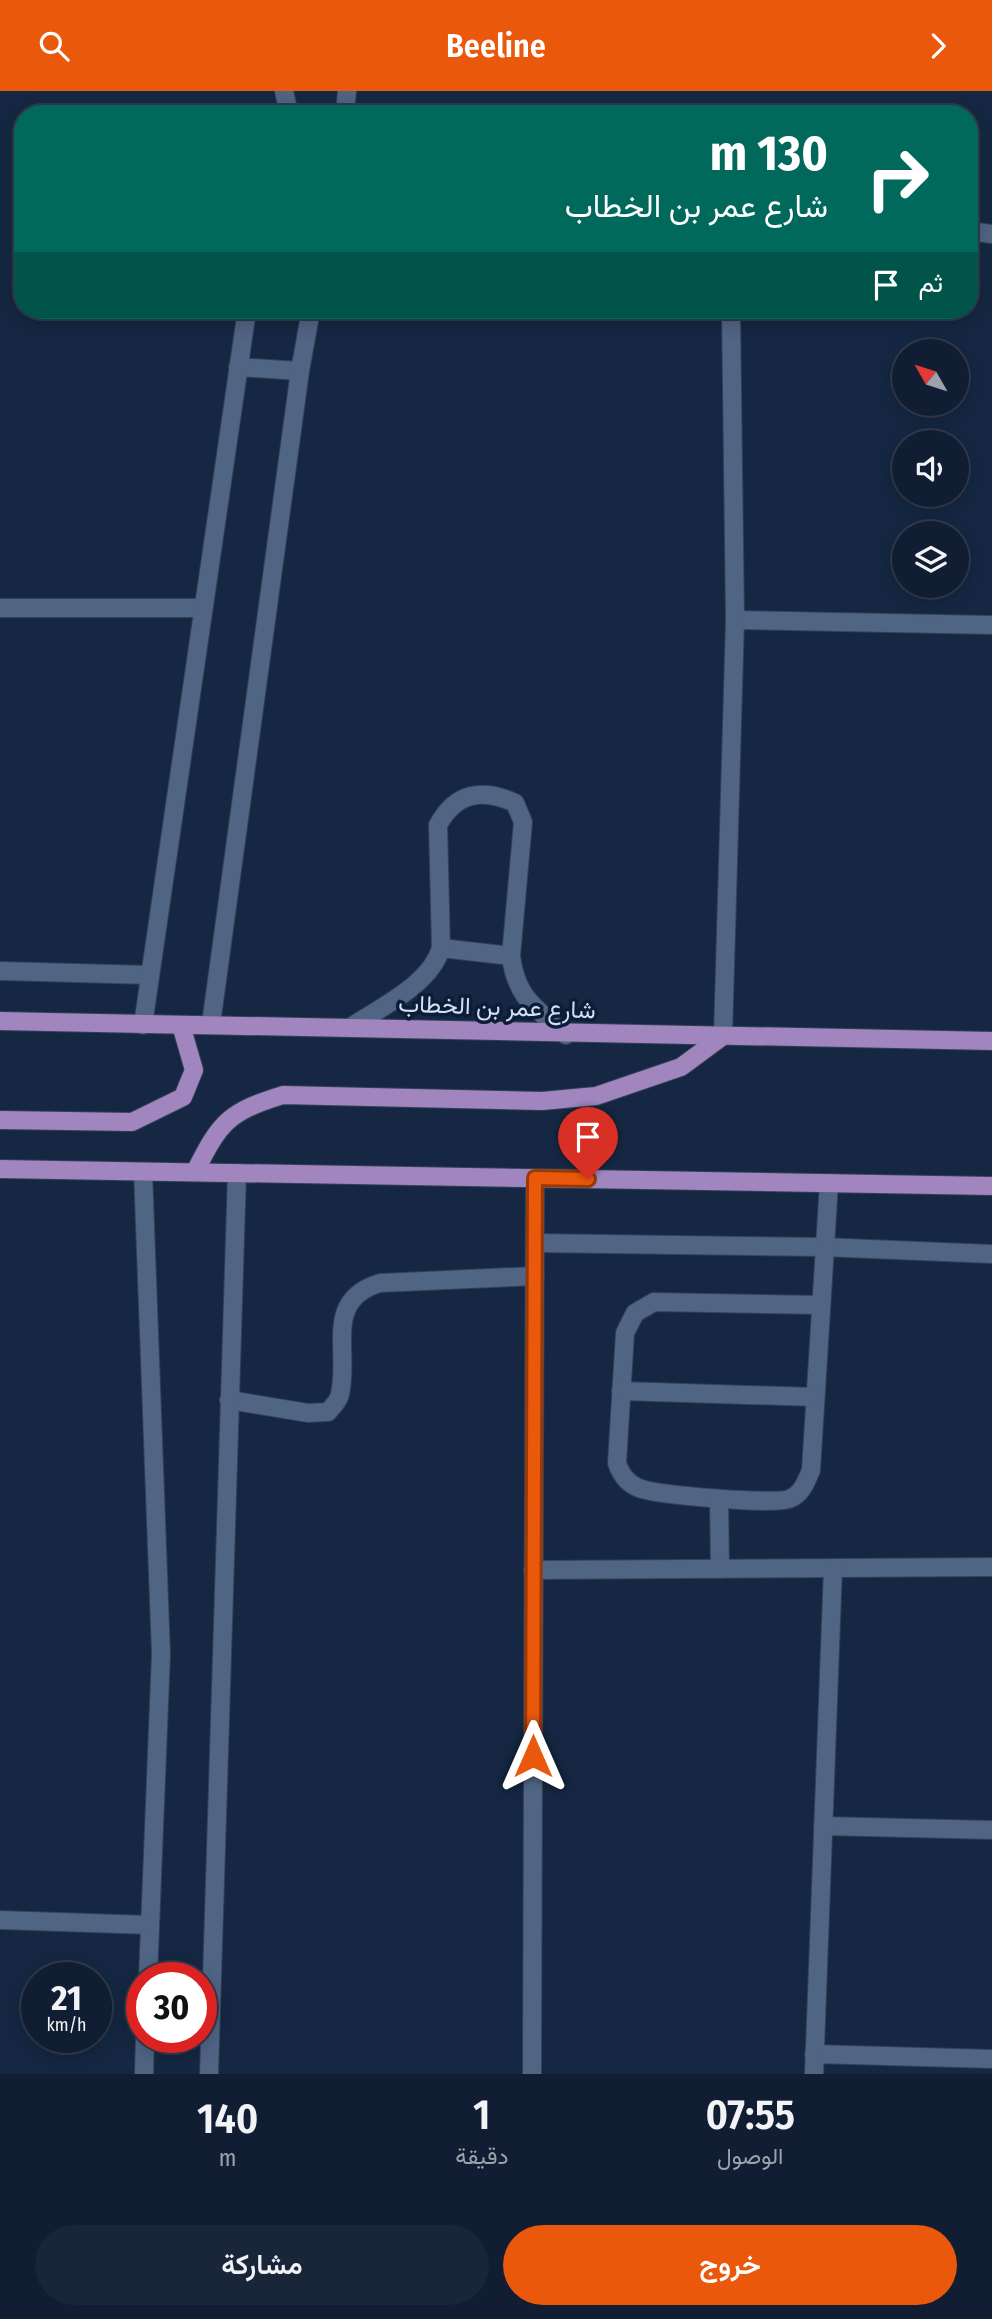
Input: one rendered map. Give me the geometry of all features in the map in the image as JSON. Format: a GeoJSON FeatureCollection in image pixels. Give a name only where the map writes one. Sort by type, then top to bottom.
{"type":"FeatureCollection","features":[{"type":"Feature","properties":{"kind":"main road","name":"شارع عمر بن الخطاب"},"geometry":{"type":"LineString","coordinates":[[0,1021],[351,1027],[566,1035],[992,1041]]}},
{"type":"Feature","properties":{"kind":"main road"},"geometry":{"type":"LineString","coordinates":[[0,1120],[132,1122],[183,1097],[194,1070],[181,1025]]}},
{"type":"Feature","properties":{"kind":"main road"},"geometry":{"type":"LineString","coordinates":[[195,1172],[216,1131],[248,1106],[283,1095],[542,1101],[596,1096],[681,1067],[723,1036]]}},
{"type":"Feature","properties":{"kind":"main road"},"geometry":{"type":"LineString","coordinates":[[0,1169],[992,1185]]}},
{"type":"Feature","properties":{"kind":"street"},"geometry":{"type":"LineString","coordinates":[[143,1025],[246,319]]}},
{"type":"Feature","properties":{"kind":"street"},"geometry":{"type":"LineString","coordinates":[[211,1024],[300,370],[309,319]]}},
{"type":"Feature","properties":{"kind":"street"},"geometry":{"type":"LineString","coordinates":[[723,1036],[735,620],[731,319]]}},
{"type":"Feature","properties":{"kind":"street"},"geometry":{"type":"LineString","coordinates":[[238,367],[300,370]]}},
{"type":"Feature","properties":{"kind":"street"},"geometry":{"type":"LineString","coordinates":[[0,608],[203,608]]}},
{"type":"Feature","properties":{"kind":"street"},"geometry":{"type":"LineString","coordinates":[[735,620],[992,625]]}},
{"type":"Feature","properties":{"kind":"street"},"geometry":{"type":"LineString","coordinates":[[351,1027],[421,978],[437,963],[442,948],[438,825],[446,811],[459,798],[496,794],[515,803],[523,823],[511,956],[513,978],[522,996],[566,1035]]}},
{"type":"Feature","properties":{"kind":"street"},"geometry":{"type":"LineString","coordinates":[[442,948],[511,956]]}},
{"type":"Feature","properties":{"kind":"street"},"geometry":{"type":"LineString","coordinates":[[0,971],[150,975]]}},
{"type":"Feature","properties":{"kind":"street"},"geometry":{"type":"LineString","coordinates":[[143,1172],[160,1654],[149,1962]]}},
{"type":"Feature","properties":{"kind":"street"},"geometry":{"type":"LineString","coordinates":[[209,2074],[237,1173]]}},
{"type":"Feature","properties":{"kind":"street"},"geometry":{"type":"LineString","coordinates":[[532,2074],[535,1178]]}},
{"type":"Feature","properties":{"kind":"street"},"geometry":{"type":"LineString","coordinates":[[819,1305],[654,1302],[635,1314],[625,1333],[617,1463],[622,1477],[640,1489],[719,1499],[788,1500],[804,1489],[811,1470],[822,1247],[829,1183]]}},
{"type":"Feature","properties":{"kind":"street"},"geometry":{"type":"LineString","coordinates":[[535,1243],[822,1247],[992,1254]]}},
{"type":"Feature","properties":{"kind":"street"},"geometry":{"type":"LineString","coordinates":[[229,1400],[308,1413],[328,1412],[340,1397],[343,1320],[349,1299],[363,1288],[380,1283],[535,1276]]}},
{"type":"Feature","properties":{"kind":"street"},"geometry":{"type":"LineString","coordinates":[[621,1391],[814,1397]]}},
{"type":"Feature","properties":{"kind":"street"},"geometry":{"type":"LineString","coordinates":[[719,1499],[720,1569]]}},
{"type":"Feature","properties":{"kind":"street"},"geometry":{"type":"LineString","coordinates":[[533,1570],[992,1567]]}},
{"type":"Feature","properties":{"kind":"street"},"geometry":{"type":"LineString","coordinates":[[814,2074],[833,1568]]}},
{"type":"Feature","properties":{"kind":"street"},"geometry":{"type":"LineString","coordinates":[[823,1826],[992,1830]]}},
{"type":"Feature","properties":{"kind":"street"},"geometry":{"type":"LineString","coordinates":[[0,1920],[150,1925]]}},
{"type":"Feature","properties":{"kind":"street"},"geometry":{"type":"LineString","coordinates":[[144,2074],[145,2053]]}},
{"type":"Feature","properties":{"kind":"street"},"geometry":{"type":"LineString","coordinates":[[814,2054],[992,2059]]}},
{"type":"Feature","properties":{"kind":"route"},"geometry":{"type":"LineString","coordinates":[[533,1756],[535,1178],[588,1179]]}}]}
